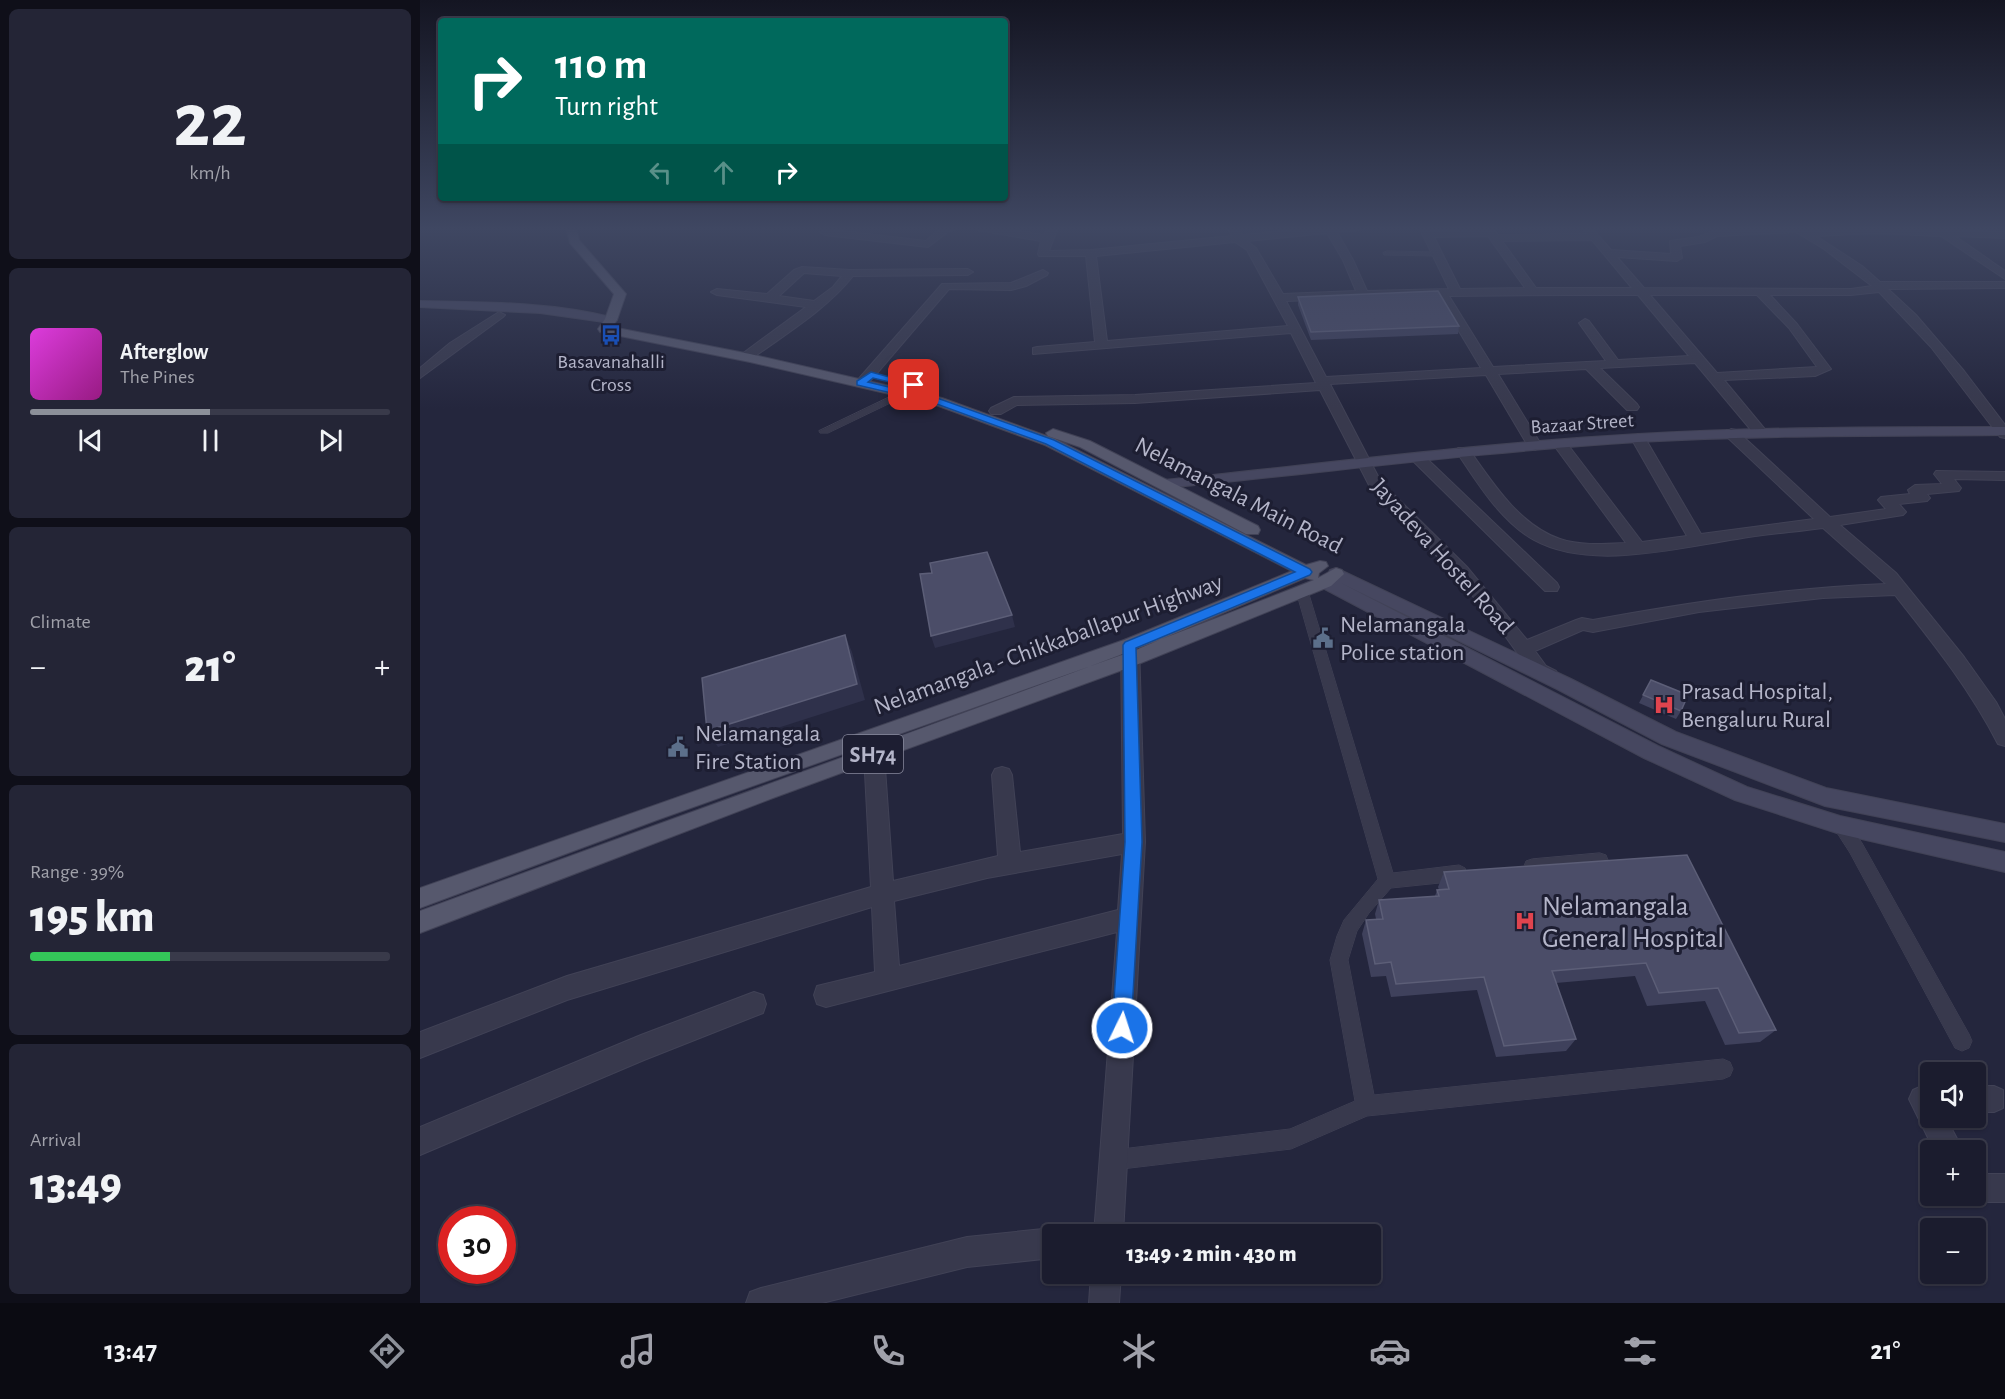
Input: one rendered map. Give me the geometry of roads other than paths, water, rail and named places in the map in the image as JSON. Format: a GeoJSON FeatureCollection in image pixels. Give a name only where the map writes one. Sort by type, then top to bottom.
{"type":"FeatureCollection","features":[{"type":"Feature","properties":{"kind":"main road"},"geometry":{"type":"LineString","coordinates":[[608,324],[620,294],[615,288]]}},
{"type":"Feature","properties":{"kind":"main road"},"geometry":{"type":"LineString","coordinates":[[420,304],[546,310],[866,379],[904,393],[937,401],[1050,442],[1318,577],[1651,752],[1743,794],[1840,825],[2005,862]]}},
{"type":"Feature","properties":{"kind":"main road"},"geometry":{"type":"LineString","coordinates":[[420,312],[499,315],[608,324]]}},
{"type":"Feature","properties":{"kind":"main road","name":"Nelamangala Main Road"},"geometry":{"type":"LineString","coordinates":[[866,379],[947,392],[1084,444],[1164,484],[1318,577],[1564,684],[1669,738],[1825,797],[2005,833]]}},
{"type":"Feature","properties":{"kind":"main road","name":"Bazaar Street"},"geometry":{"type":"LineString","coordinates":[[1164,484],[1364,464],[1463,451],[1638,438],[1731,433],[2004,432]]}},
{"type":"Feature","properties":{"kind":"main road","name":"SH74"},"geometry":{"type":"LineString","coordinates":[[420,922],[651,824],[874,754],[1318,577]]}},
{"type":"Feature","properties":{"kind":"main road","name":"Nelamangala - Chikkaballapur Highway"},"geometry":{"type":"LineString","coordinates":[[420,898],[651,824],[1130,653]]}},
{"type":"Feature","properties":{"kind":"street"},"geometry":{"type":"LineString","coordinates":[[770,298],[781,288]]}},
{"type":"Feature","properties":{"kind":"street"},"geometry":{"type":"LineString","coordinates":[[751,353],[838,288]]}},
{"type":"Feature","properties":{"kind":"street"},"geometry":{"type":"LineString","coordinates":[[866,379],[944,288]]}},
{"type":"Feature","properties":{"kind":"street"},"geometry":{"type":"LineString","coordinates":[[1095,288],[1101,345]]}},
{"type":"Feature","properties":{"kind":"street","name":"Jayadeva Hostel Road"},"geometry":{"type":"LineString","coordinates":[[1273,288],[1322,383],[1357,444],[1364,464],[1375,484],[1461,571],[1501,618],[1540,671],[1564,684]]}},
{"type":"Feature","properties":{"kind":"street"},"geometry":{"type":"LineString","coordinates":[[1360,288],[1363,294]]}},
{"type":"Feature","properties":{"kind":"street"},"geometry":{"type":"LineString","coordinates":[[1454,288],[1456,292]]}},
{"type":"Feature","properties":{"kind":"street"},"geometry":{"type":"LineString","coordinates":[[1279,298],[1532,291],[1851,292],[1873,288]]}},
{"type":"Feature","properties":{"kind":"street"},"geometry":{"type":"LineString","coordinates":[[1884,288],[1934,342],[2004,432]]}},
{"type":"Feature","properties":{"kind":"street"},"geometry":{"type":"LineString","coordinates":[[1639,290],[1761,433]]}},
{"type":"Feature","properties":{"kind":"street"},"geometry":{"type":"LineString","coordinates":[[717,292],[817,305]]}},
{"type":"Feature","properties":{"kind":"street"},"geometry":{"type":"LineString","coordinates":[[1442,292],[1487,370],[1535,446]]}},
{"type":"Feature","properties":{"kind":"street"},"geometry":{"type":"LineString","coordinates":[[1714,377],[1815,372],[1825,369],[1793,326],[1761,293]]}},
{"type":"Feature","properties":{"kind":"street"},"geometry":{"type":"LineString","coordinates":[[420,374],[454,346],[499,315]]}},
{"type":"Feature","properties":{"kind":"street"},"geometry":{"type":"LineString","coordinates":[[1585,323],[1615,365]]}},
{"type":"Feature","properties":{"kind":"street"},"geometry":{"type":"LineString","coordinates":[[1037,351],[1295,329]]}},
{"type":"Feature","properties":{"kind":"street"},"geometry":{"type":"LineString","coordinates":[[996,411],[1014,401],[1135,399],[1487,370],[1698,359]]}},
{"type":"Feature","properties":{"kind":"street"},"geometry":{"type":"LineString","coordinates":[[1590,366],[1632,407]]}},
{"type":"Feature","properties":{"kind":"street"},"geometry":{"type":"LineString","coordinates":[[1731,433],[1826,522],[1890,577],[1958,662],[1989,707],[2005,738]]}},
{"type":"Feature","properties":{"kind":"street"},"geometry":{"type":"LineString","coordinates":[[1638,438],[1696,539]]}},
{"type":"Feature","properties":{"kind":"street"},"geometry":{"type":"LineString","coordinates":[[1560,444],[1637,547]]}},
{"type":"Feature","properties":{"kind":"street"},"geometry":{"type":"LineString","coordinates":[[1463,451],[1495,496],[1539,536],[1558,544],[1581,548],[1637,547],[1898,512],[1886,500],[1922,498],[1915,490],[1954,488],[1941,474],[2005,476]]}},
{"type":"Feature","properties":{"kind":"street"},"geometry":{"type":"LineString","coordinates":[[1417,457],[1551,587]]}},
{"type":"Feature","properties":{"kind":"street"},"geometry":{"type":"LineString","coordinates":[[1523,649],[1582,624],[1593,626],[1699,606],[1800,595],[1900,589]]}},
{"type":"Feature","properties":{"kind":"street"},"geometry":{"type":"LineString","coordinates":[[1110,1224],[1134,842],[1130,653]]}},
{"type":"Feature","properties":{"kind":"street"},"geometry":{"type":"LineString","coordinates":[[874,754],[888,981]]}},
{"type":"Feature","properties":{"kind":"street"},"geometry":{"type":"LineString","coordinates":[[1002,775],[1010,864]]}},
{"type":"Feature","properties":{"kind":"street"},"geometry":{"type":"LineString","coordinates":[[420,1045],[567,988],[881,894],[1010,864],[1134,842]]}},
{"type":"Feature","properties":{"kind":"street"},"geometry":{"type":"LineString","coordinates":[[826,995],[1129,918]]}},
{"type":"Feature","properties":{"kind":"street"},"geometry":{"type":"LineString","coordinates":[[420,1141],[641,1048],[754,1004]]}},
{"type":"Feature","properties":{"kind":"street"},"geometry":{"type":"LineString","coordinates":[[1986,1188],[2005,1188]]}},
{"type":"Feature","properties":{"kind":"street"},"geometry":{"type":"LineString","coordinates":[[761,1303],[967,1252],[1042,1244]]}},
{"type":"Feature","properties":{"kind":"street"},"geometry":{"type":"LineString","coordinates":[[1104,1303],[1105,1284]]}},
{"type":"Feature","properties":{"kind":"lane"},"geometry":{"type":"LineString","coordinates":[[824,431],[904,393]]}},
{"type":"Feature","properties":{"kind":"lane"},"geometry":{"type":"LineString","coordinates":[[1318,577],[1388,880]]}},
{"type":"Feature","properties":{"kind":"lane"},"geometry":{"type":"LineString","coordinates":[[1840,825],[1856,848],[1962,1041]]}},
{"type":"Feature","properties":{"kind":"lane"},"geometry":{"type":"LineString","coordinates":[[1517,868],[1600,860]]}},
{"type":"Feature","properties":{"kind":"lane"},"geometry":{"type":"LineString","coordinates":[[1366,1106],[1339,960],[1342,942],[1349,925],[1388,880],[1470,872]]}},
{"type":"Feature","properties":{"kind":"lane"},"geometry":{"type":"LineString","coordinates":[[1113,1160],[1290,1139],[1366,1106],[1723,1070]]}},
{"type":"Feature","properties":{"kind":"place","name":"Basavanahalli Cross"},"geometry":{"type":"Point","coordinates":[611,335]}},
{"type":"Feature","properties":{"kind":"place","name":"Nelamangala Police station"},"geometry":{"type":"Point","coordinates":[1323,638]}},
{"type":"Feature","properties":{"kind":"place","name":"Prasad Hospital, Bengaluru Rural"},"geometry":{"type":"Point","coordinates":[1664,705]}},
{"type":"Feature","properties":{"kind":"place","name":"Nelamangala Fire Station"},"geometry":{"type":"Point","coordinates":[678,747]}},
{"type":"Feature","properties":{"kind":"place","name":"Nelamangala General Hospital"},"geometry":{"type":"Point","coordinates":[1525,921]}}]}
